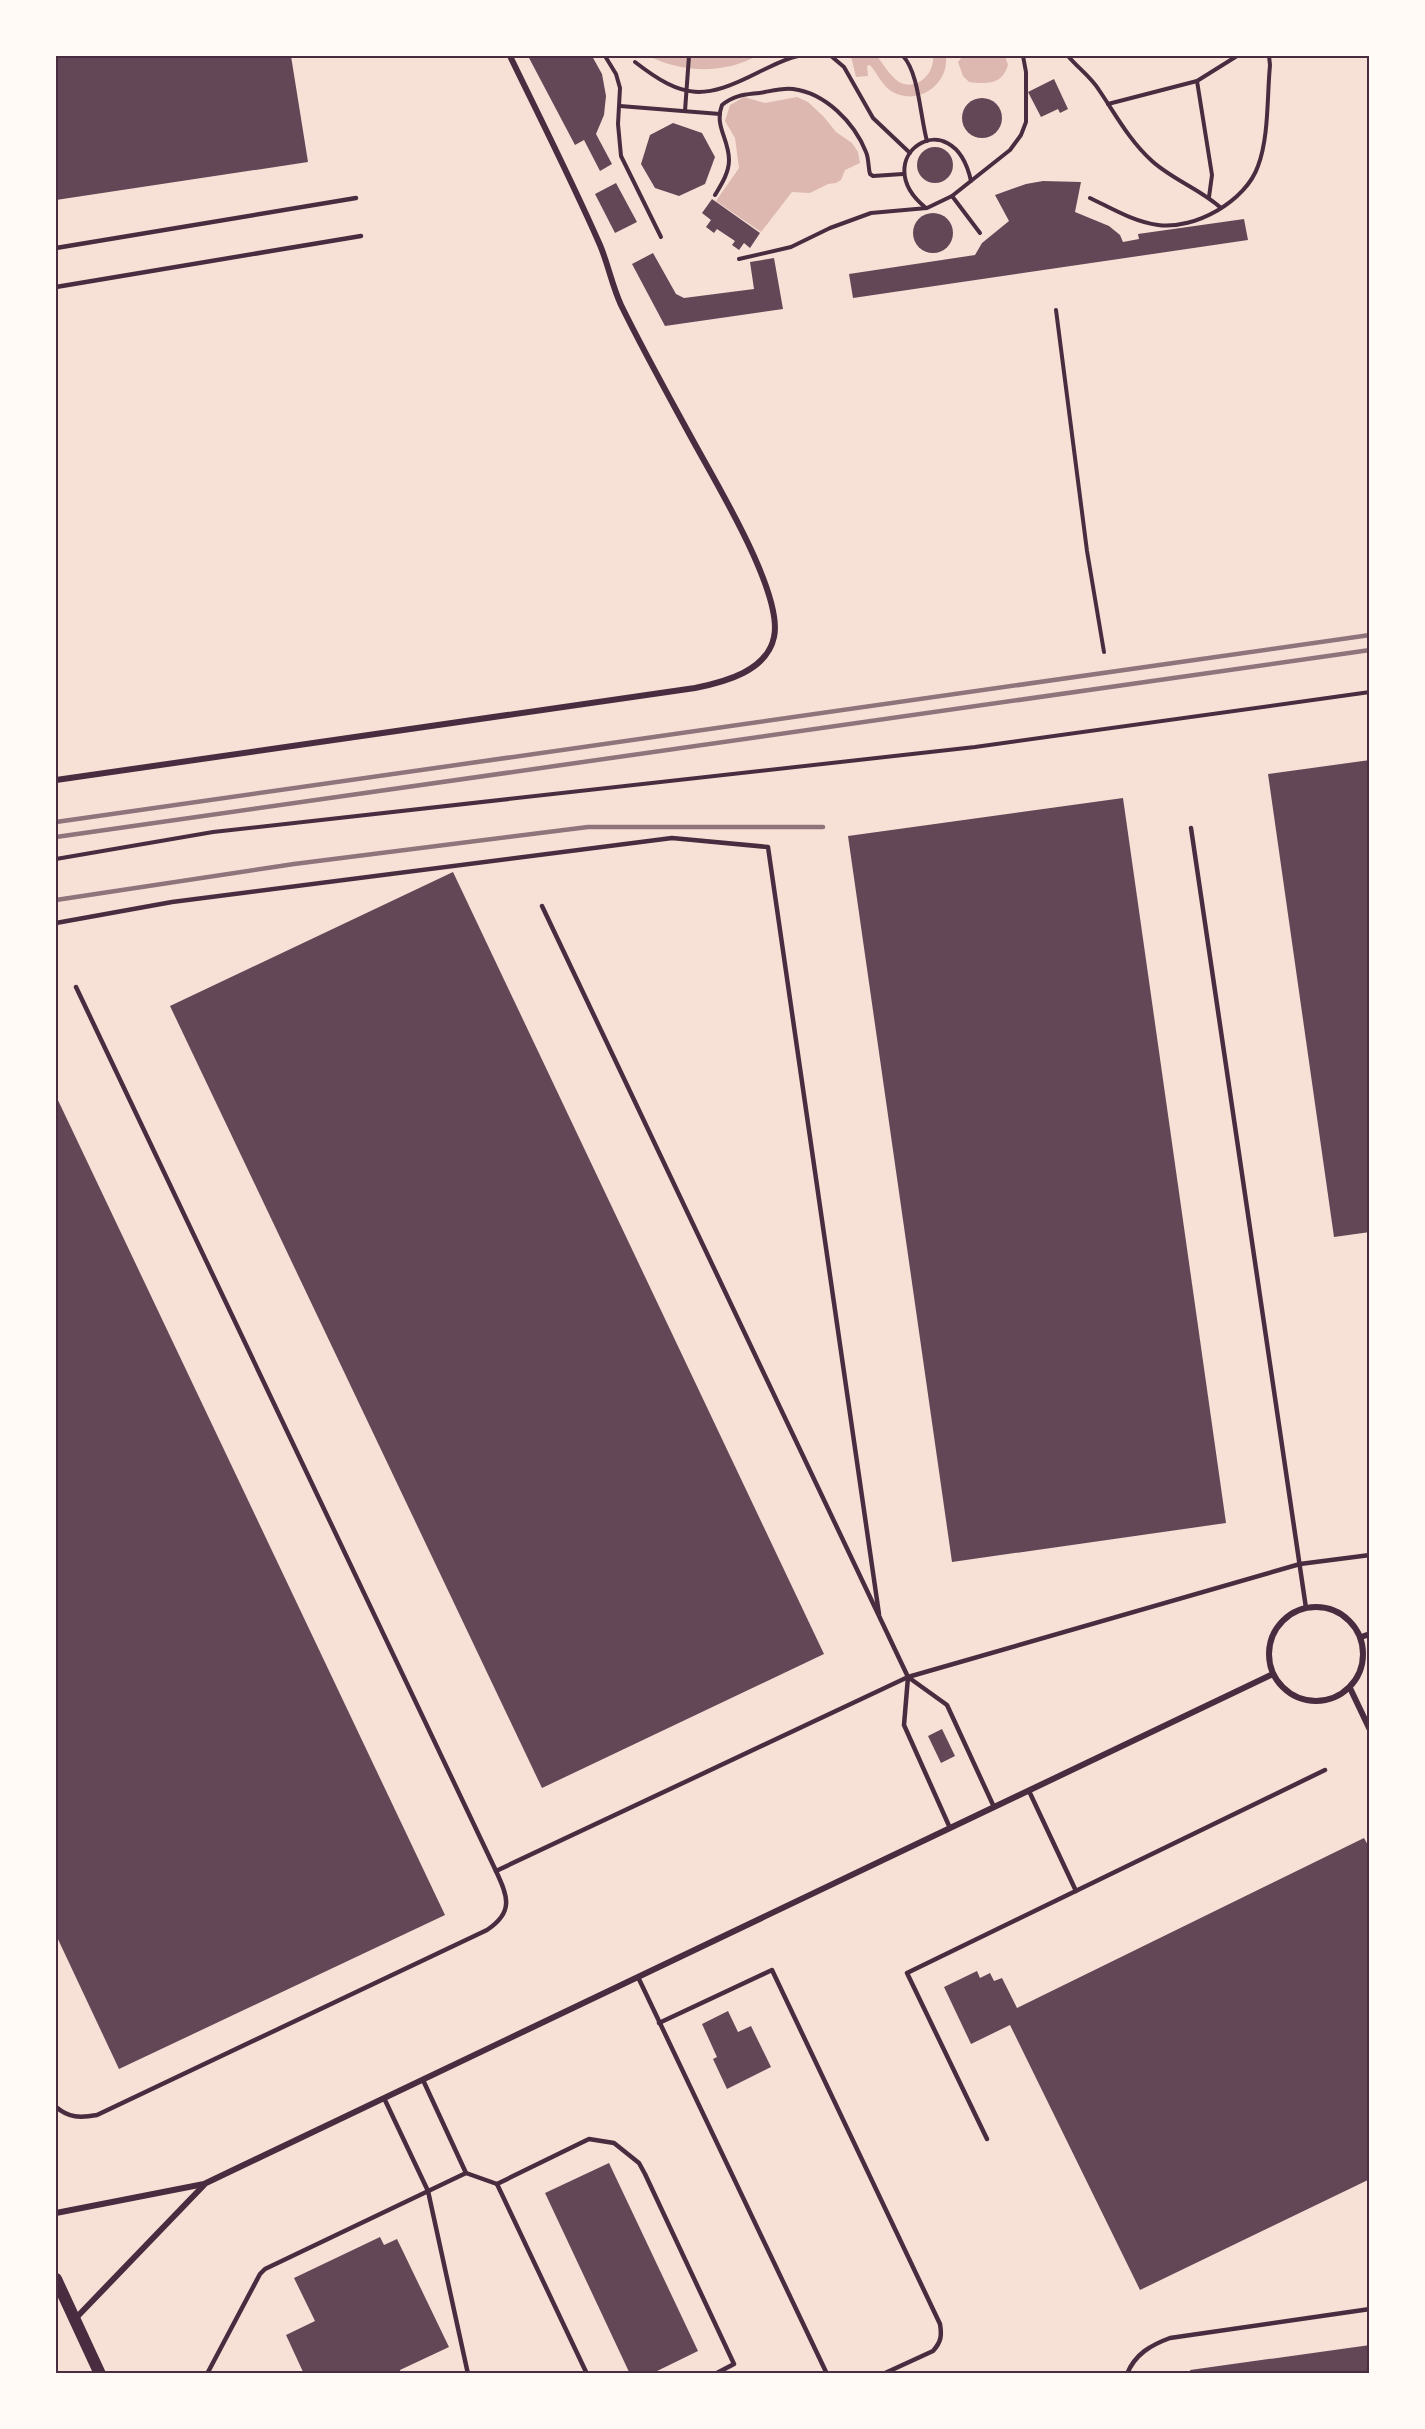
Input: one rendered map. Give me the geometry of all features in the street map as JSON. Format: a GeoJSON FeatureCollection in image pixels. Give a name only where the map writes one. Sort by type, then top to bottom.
{"type":"FeatureCollection","features":[{"type":"Feature","properties":{"kind":"main road"},"geometry":{"type":"LineString","coordinates":[[56,2279],[100,2373]]}},
{"type":"Feature","properties":{"kind":"street"},"geometry":{"type":"LineString","coordinates":[[56,780],[695,688],[721,683],[738,676],[752,667],[770,650],[775,635],[774,617],[754,556],[620,302],[599,243],[510,56]]}},
{"type":"Feature","properties":{"kind":"street"},"geometry":{"type":"LineString","coordinates":[[1319,1606],[1333,1609],[1354,1625],[1361,1637],[1364,1650],[1363,1664],[1358,1677],[1340,1696],[1327,1701],[1301,1700],[1290,1694],[1273,1674],[1269,1660],[1269,1646],[1282,1621],[1293,1612],[1319,1606]]}},
{"type":"Feature","properties":{"kind":"street"},"geometry":{"type":"LineString","coordinates":[[1361,1637],[1370,1634]]}},
{"type":"Feature","properties":{"kind":"street"},"geometry":{"type":"LineString","coordinates":[[56,2213],[204,2184],[1273,1674]]}},
{"type":"Feature","properties":{"kind":"street"},"geometry":{"type":"LineString","coordinates":[[1350,1688],[1370,1730]]}},
{"type":"Feature","properties":{"kind":"street"},"geometry":{"type":"LineString","coordinates":[[75,2319],[204,2184]]}},
{"type":"Feature","properties":{"kind":"lane"},"geometry":{"type":"LineString","coordinates":[[56,248],[356,198]]}},
{"type":"Feature","properties":{"kind":"lane"},"geometry":{"type":"LineString","coordinates":[[56,287],[361,236]]}},
{"type":"Feature","properties":{"kind":"lane"},"geometry":{"type":"LineString","coordinates":[[1191,828],[1306,1608]]}},
{"type":"Feature","properties":{"kind":"lane"},"geometry":{"type":"LineString","coordinates":[[56,923],[172,902],[672,838],[768,847],[879,1614]]}},
{"type":"Feature","properties":{"kind":"lane"},"geometry":{"type":"LineString","coordinates":[[542,906],[908,1677],[947,1705],[994,1807]]}},
{"type":"Feature","properties":{"kind":"lane"},"geometry":{"type":"LineString","coordinates":[[56,2107],[66,2116],[83,2118],[97,2115],[487,1930],[497,1924],[504,1914],[507,1903],[496,1871],[76,987]]}},
{"type":"Feature","properties":{"kind":"lane"},"geometry":{"type":"LineString","coordinates":[[496,1871],[908,1677],[1300,1564],[1370,1555]]}},
{"type":"Feature","properties":{"kind":"lane"},"geometry":{"type":"LineString","coordinates":[[908,1677],[903,1725],[950,1828]]}},
{"type":"Feature","properties":{"kind":"lane"},"geometry":{"type":"LineString","coordinates":[[987,2139],[907,1973],[1325,1770]]}},
{"type":"Feature","properties":{"kind":"lane"},"geometry":{"type":"LineString","coordinates":[[1029,1791],[1076,1891]]}},
{"type":"Feature","properties":{"kind":"lane"},"geometry":{"type":"LineString","coordinates":[[659,2023],[772,1970],[940,2324],[942,2335],[939,2345],[933,2351],[883,2373]]}},
{"type":"Feature","properties":{"kind":"lane"},"geometry":{"type":"LineString","coordinates":[[638,1977],[827,2373]]}},
{"type":"Feature","properties":{"kind":"lane"},"geometry":{"type":"LineString","coordinates":[[423,2080],[466,2173]]}},
{"type":"Feature","properties":{"kind":"lane"},"geometry":{"type":"LineString","coordinates":[[384,2098],[428,2191],[468,2373]]}},
{"type":"Feature","properties":{"kind":"lane"},"geometry":{"type":"LineString","coordinates":[[497,2184],[589,2139],[614,2143],[627,2152],[639,2163],[645,2174],[734,2364],[715,2373]]}},
{"type":"Feature","properties":{"kind":"lane"},"geometry":{"type":"LineString","coordinates":[[207,2373],[260,2274],[265,2269],[466,2173],[497,2184],[587,2373]]}},
{"type":"Feature","properties":{"kind":"lane"},"geometry":{"type":"LineString","coordinates":[[1127,2373],[1131,2364],[1141,2353],[1154,2344],[1170,2338],[1370,2308]]}},
{"type":"Feature","properties":{"kind":"path"},"geometry":{"type":"LineString","coordinates":[[605,56],[616,74],[620,88],[618,134],[621,156],[661,237]]}},
{"type":"Feature","properties":{"kind":"path"},"geometry":{"type":"LineString","coordinates":[[685,111],[689,56]]}},
{"type":"Feature","properties":{"kind":"path"},"geometry":{"type":"LineString","coordinates":[[634,62],[666,84],[686,92],[703,93],[720,90],[798,56]]}},
{"type":"Feature","properties":{"kind":"path"},"geometry":{"type":"LineString","coordinates":[[831,56],[844,67],[873,118],[910,153]]}},
{"type":"Feature","properties":{"kind":"path"},"geometry":{"type":"LineString","coordinates":[[903,56],[913,72],[927,141]]}},
{"type":"Feature","properties":{"kind":"path"},"geometry":{"type":"LineString","coordinates":[[740,259],[791,247],[830,228],[871,213],[927,208],[952,196],[1010,150],[1021,135],[1026,122],[1026,72],[1023,56]]}},
{"type":"Feature","properties":{"kind":"path"},"geometry":{"type":"LineString","coordinates":[[1068,56],[1098,88],[1120,124],[1154,162],[1209,197],[1221,208]]}},
{"type":"Feature","properties":{"kind":"path"},"geometry":{"type":"LineString","coordinates":[[1108,104],[1197,81],[1237,56]]}},
{"type":"Feature","properties":{"kind":"path"},"geometry":{"type":"LineString","coordinates":[[1090,198],[1126,215],[1160,225],[1173,225],[1192,221],[1221,208],[1243,192],[1253,179],[1262,150],[1269,56]]}},
{"type":"Feature","properties":{"kind":"path"},"geometry":{"type":"LineString","coordinates":[[1197,81],[1212,175],[1209,197]]}},
{"type":"Feature","properties":{"kind":"path"},"geometry":{"type":"LineString","coordinates":[[715,195],[722,184],[730,162],[720,130],[722,105],[739,95],[774,89],[790,88],[815,94],[852,127],[868,154],[870,174],[873,176],[903,174]]}},
{"type":"Feature","properties":{"kind":"path"},"geometry":{"type":"LineString","coordinates":[[620,106],[720,114]]}},
{"type":"Feature","properties":{"kind":"path"},"geometry":{"type":"LineString","coordinates":[[927,208],[908,189],[903,174],[910,153],[927,141],[933,139],[951,143],[965,161],[971,181]]}},
{"type":"Feature","properties":{"kind":"path"},"geometry":{"type":"LineString","coordinates":[[952,196],[980,233]]}},
{"type":"Feature","properties":{"kind":"path"},"geometry":{"type":"LineString","coordinates":[[1056,310],[1087,551],[1104,652]]}},
{"type":"Feature","properties":{"kind":"path"},"geometry":{"type":"LineString","coordinates":[[56,859],[213,832],[975,747],[1370,692]]}},
{"type":"Feature","properties":{"kind":"shaded area"},"geometry":{"type":"Polygon","coordinates":[[[649,56],[705,58],[757,56],[731,66],[703,69],[675,66],[649,56]]]}},
{"type":"Feature","properties":{"kind":"shaded area"},"geometry":{"type":"Polygon","coordinates":[[[851,56],[877,56],[899,82],[912,85],[924,79],[928,74],[933,56],[946,56],[946,66],[937,84],[929,90],[921,95],[901,95],[891,91],[870,65],[867,66],[868,76],[856,77],[851,56]]]}},
{"type":"Feature","properties":{"kind":"shaded area"},"geometry":{"type":"Polygon","coordinates":[[[963,56],[1005,56],[1008,65],[998,80],[988,83],[969,82],[963,76],[958,62],[963,56]]]}},
{"type":"Feature","properties":{"kind":"shaded area"},"geometry":{"type":"Polygon","coordinates":[[[744,97],[765,103],[797,97],[808,102],[836,132],[852,143],[858,152],[860,163],[845,170],[841,180],[836,183],[828,184],[810,193],[792,192],[761,232],[716,201],[739,168],[735,138],[725,121],[730,105],[744,97]]]}},
{"type":"Feature","properties":{"kind":"building"},"geometry":{"type":"Polygon","coordinates":[[[56,56],[291,56],[308,162],[56,200],[56,56]]]}},
{"type":"Feature","properties":{"kind":"building"},"geometry":{"type":"Polygon","coordinates":[[[528,56],[592,56],[602,74],[606,96],[604,115],[596,134],[612,164],[600,171],[584,140],[575,145],[528,56]]]}},
{"type":"Feature","properties":{"kind":"building"},"geometry":{"type":"Polygon","coordinates":[[[1054,79],[1068,109],[1060,113],[1058,109],[1041,117],[1028,92],[1054,79]]]}},
{"type":"Feature","properties":{"kind":"building"},"geometry":{"type":"Polygon","coordinates":[[[982,98],[996,104],[1002,118],[996,132],[982,138],[968,132],[962,118],[968,104],[982,98]]]}},
{"type":"Feature","properties":{"kind":"building"},"geometry":{"type":"Polygon","coordinates":[[[673,123],[702,133],[715,157],[705,184],[679,196],[655,188],[641,164],[650,135],[673,123]]]}},
{"type":"Feature","properties":{"kind":"building"},"geometry":{"type":"Polygon","coordinates":[[[935,147],[948,152],[953,165],[948,178],[935,183],[922,178],[917,165],[922,152],[935,147]]]}},
{"type":"Feature","properties":{"kind":"building"},"geometry":{"type":"Polygon","coordinates":[[[1043,181],[1081,182],[1075,212],[1109,226],[1120,235],[1123,242],[1139,239],[1138,234],[1244,219],[1248,240],[853,298],[849,274],[975,255],[982,243],[1009,221],[995,195],[1026,184],[1043,181]]]}},
{"type":"Feature","properties":{"kind":"building"},"geometry":{"type":"Polygon","coordinates":[[[616,183],[637,222],[615,233],[595,194],[616,183]]]}},
{"type":"Feature","properties":{"kind":"building"},"geometry":{"type":"Polygon","coordinates":[[[712,199],[760,233],[750,248],[744,243],[739,250],[732,245],[735,241],[717,229],[714,233],[706,227],[711,220],[702,213],[712,199]]]}},
{"type":"Feature","properties":{"kind":"building"},"geometry":{"type":"Polygon","coordinates":[[[933,213],[947,219],[953,233],[947,247],[933,253],[919,247],[913,233],[919,219],[933,213]]]}},
{"type":"Feature","properties":{"kind":"building"},"geometry":{"type":"Polygon","coordinates":[[[653,253],[676,294],[684,298],[754,289],[750,262],[774,258],[783,309],[665,326],[632,264],[653,253]]]}},
{"type":"Feature","properties":{"kind":"building"},"geometry":{"type":"Polygon","coordinates":[[[1370,760],[1370,1232],[1334,1237],[1268,774],[1370,760]]]}},
{"type":"Feature","properties":{"kind":"building"},"geometry":{"type":"Polygon","coordinates":[[[1123,798],[1226,1523],[952,1562],[848,836],[1123,798]]]}},
{"type":"Feature","properties":{"kind":"building"},"geometry":{"type":"Polygon","coordinates":[[[453,872],[824,1654],[542,1788],[170,1006],[453,872]]]}},
{"type":"Feature","properties":{"kind":"building"},"geometry":{"type":"Polygon","coordinates":[[[56,1096],[445,1915],[119,2069],[56,1935],[56,1096]]]}},
{"type":"Feature","properties":{"kind":"building"},"geometry":{"type":"Polygon","coordinates":[[[942,1729],[955,1756],[941,1763],[928,1736],[942,1729]]]}},
{"type":"Feature","properties":{"kind":"building"},"geometry":{"type":"Polygon","coordinates":[[[1364,1838],[1370,1849],[1370,2179],[1140,2290],[1010,2025],[971,2044],[944,1987],[977,1971],[980,1978],[990,1973],[994,1981],[1002,1978],[1017,2008],[1364,1838]]]}},
{"type":"Feature","properties":{"kind":"building"},"geometry":{"type":"Polygon","coordinates":[[[728,2011],[738,2032],[751,2026],[771,2067],[727,2089],[713,2059],[717,2057],[702,2024],[728,2011]]]}},
{"type":"Feature","properties":{"kind":"building"},"geometry":{"type":"Polygon","coordinates":[[[609,2163],[698,2351],[651,2374],[630,2374],[545,2193],[609,2163]]]}},
{"type":"Feature","properties":{"kind":"building"},"geometry":{"type":"Polygon","coordinates":[[[380,2237],[384,2245],[397,2239],[449,2347],[400,2370],[401,2374],[304,2374],[286,2335],[315,2321],[294,2278],[380,2237]]]}},
{"type":"Feature","properties":{"kind":"building"},"geometry":{"type":"Polygon","coordinates":[[[1370,2345],[1370,2374],[1191,2374],[1190,2370],[1370,2345]]]}},
{"type":"Feature","properties":{"kind":"railway"},"geometry":{"type":"LineString","coordinates":[[56,822],[1370,635]]}},
{"type":"Feature","properties":{"kind":"railway"},"geometry":{"type":"LineString","coordinates":[[56,837],[1370,650]]}},
{"type":"Feature","properties":{"kind":"railway"},"geometry":{"type":"LineString","coordinates":[[56,900],[294,864],[588,827],[823,827]]}}]}
